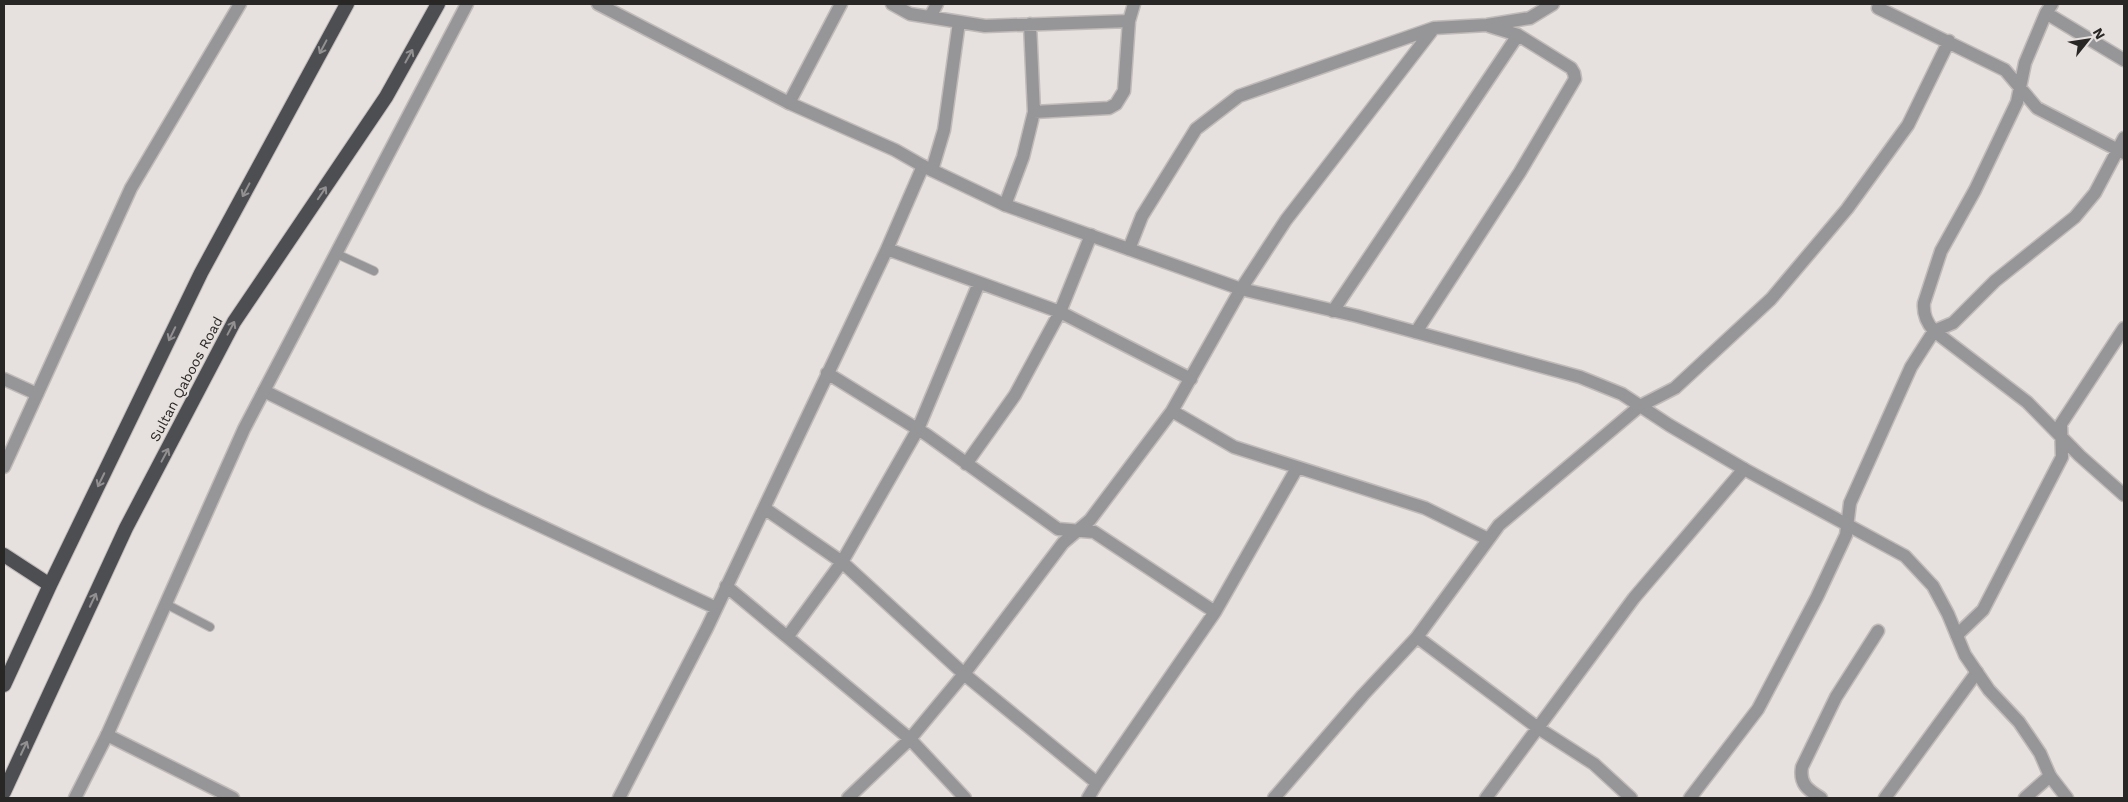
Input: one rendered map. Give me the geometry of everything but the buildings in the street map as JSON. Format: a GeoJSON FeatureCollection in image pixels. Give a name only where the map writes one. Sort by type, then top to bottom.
{"type":"FeatureCollection","features":[{"type":"Feature","properties":{"kind":"highway"},"geometry":{"type":"LineString","coordinates":[[4,685],[50,585],[202,273],[347,4]]}},
{"type":"Feature","properties":{"kind":"highway","name":"Sultan Qaboos Road"},"geometry":{"type":"LineString","coordinates":[[4,792],[126,528],[234,322],[386,97],[438,4]]}},
{"type":"Feature","properties":{"kind":"highway"},"geometry":{"type":"LineString","coordinates":[[4,555],[50,585]]}},
{"type":"Feature","properties":{"kind":"street"},"geometry":{"type":"LineString","coordinates":[[4,467],[131,188],[240,4]]}},
{"type":"Feature","properties":{"kind":"street"},"geometry":{"type":"LineString","coordinates":[[75,798],[107,736],[244,430],[467,4]]}},
{"type":"Feature","properties":{"kind":"street"},"geometry":{"type":"LineString","coordinates":[[598,4],[789,103],[895,150],[1005,205],[1242,289],[1416,332],[1580,377],[1622,394],[1669,425],[1744,469],[1848,523],[1906,556],[1933,586],[1965,655],[1976,672],[1989,690],[2019,722],[2040,753],[2050,776],[2067,798]]}},
{"type":"Feature","properties":{"kind":"street"},"geometry":{"type":"LineString","coordinates":[[789,103],[841,4]]}},
{"type":"Feature","properties":{"kind":"street"},"geometry":{"type":"LineString","coordinates":[[892,4],[910,14],[985,26],[1129,21]]}},
{"type":"Feature","properties":{"kind":"street"},"geometry":{"type":"LineString","coordinates":[[930,18],[937,4]]}},
{"type":"Feature","properties":{"kind":"street"},"geometry":{"type":"LineString","coordinates":[[1034,112],[1109,108],[1116,104],[1124,91],[1129,21],[1134,4]]}},
{"type":"Feature","properties":{"kind":"street"},"geometry":{"type":"LineString","coordinates":[[1129,249],[1142,216],[1196,129],[1239,96],[1434,28],[1487,25],[1530,18],[1554,4]]}},
{"type":"Feature","properties":{"kind":"street"},"geometry":{"type":"LineString","coordinates":[[1690,798],[1758,708],[1817,597],[1846,534],[1850,503],[1906,376],[1934,331],[1953,323],[1995,281],[2075,218],[2094,193],[2122,147],[2037,108],[2005,70],[1878,8]]}},
{"type":"Feature","properties":{"kind":"street"},"geometry":{"type":"LineString","coordinates":[[2124,60],[2049,8],[2026,63],[2017,102],[1979,182],[1942,251],[1924,303],[1925,318],[1934,331],[2028,402],[2124,496]]}},
{"type":"Feature","properties":{"kind":"street"},"geometry":{"type":"LineString","coordinates":[[619,798],[716,608],[827,373],[928,168],[944,130],[959,22]]}},
{"type":"Feature","properties":{"kind":"street"},"geometry":{"type":"LineString","coordinates":[[1005,205],[1023,157],[1034,112],[1030,24]]}},
{"type":"Feature","properties":{"kind":"street"},"geometry":{"type":"LineString","coordinates":[[1416,332],[1520,172],[1574,79],[1574,73],[1571,68],[1518,35],[1487,25]]}},
{"type":"Feature","properties":{"kind":"street"},"geometry":{"type":"LineString","coordinates":[[848,798],[910,739],[964,674],[1063,543],[1090,520],[1172,410],[1242,289],[1286,220],[1434,28]]}},
{"type":"Feature","properties":{"kind":"street"},"geometry":{"type":"LineString","coordinates":[[1333,311],[1518,35]]}},
{"type":"Feature","properties":{"kind":"street"},"geometry":{"type":"LineString","coordinates":[[1274,798],[1357,702],[1417,637],[1500,525],[1640,406],[1675,388],[1771,298],[1848,209],[1908,125],[1949,41]]}},
{"type":"Feature","properties":{"kind":"street"},"geometry":{"type":"LineString","coordinates":[[966,464],[1015,396],[1060,312],[1091,236]]}},
{"type":"Feature","properties":{"kind":"street"},"geometry":{"type":"LineString","coordinates":[[887,249],[1060,312],[1190,379]]}},
{"type":"Feature","properties":{"kind":"street"},"geometry":{"type":"LineString","coordinates":[[788,636],[842,562],[918,429],[979,283]]}},
{"type":"Feature","properties":{"kind":"street"},"geometry":{"type":"LineString","coordinates":[[1957,636],[1983,610],[2062,457],[2061,424],[2124,328]]}},
{"type":"Feature","properties":{"kind":"street"},"geometry":{"type":"LineString","coordinates":[[827,373],[918,429],[1058,529],[1094,532],[1215,612]]}},
{"type":"Feature","properties":{"kind":"street"},"geometry":{"type":"LineString","coordinates":[[4,379],[37,394]]}},
{"type":"Feature","properties":{"kind":"street"},"geometry":{"type":"LineString","coordinates":[[264,391],[485,500],[716,608]]}},
{"type":"Feature","properties":{"kind":"street"},"geometry":{"type":"LineString","coordinates":[[1172,410],[1234,447],[1425,508],[1488,539]]}},
{"type":"Feature","properties":{"kind":"street"},"geometry":{"type":"LineString","coordinates":[[1088,798],[1215,612],[1297,468]]}},
{"type":"Feature","properties":{"kind":"street"},"geometry":{"type":"LineString","coordinates":[[1486,798],[1634,598],[1744,469]]}},
{"type":"Feature","properties":{"kind":"street"},"geometry":{"type":"LineString","coordinates":[[764,508],[842,562],[964,674],[1097,783]]}},
{"type":"Feature","properties":{"kind":"street"},"geometry":{"type":"LineString","coordinates":[[726,586],[910,739],[965,798]]}},
{"type":"Feature","properties":{"kind":"street"},"geometry":{"type":"LineString","coordinates":[[1821,798],[1804,785],[1802,767],[1836,697],[1878,631]]}},
{"type":"Feature","properties":{"kind":"street"},"geometry":{"type":"LineString","coordinates":[[1417,637],[1538,728],[1594,764],[1631,798]]}},
{"type":"Feature","properties":{"kind":"street"},"geometry":{"type":"LineString","coordinates":[[1885,798],[1976,672]]}},
{"type":"Feature","properties":{"kind":"street"},"geometry":{"type":"LineString","coordinates":[[107,736],[233,798]]}},
{"type":"Feature","properties":{"kind":"street"},"geometry":{"type":"LineString","coordinates":[[2024,798],[2050,776]]}},
{"type":"Feature","properties":{"kind":"lane"},"geometry":{"type":"LineString","coordinates":[[337,254],[374,272]]}},
{"type":"Feature","properties":{"kind":"lane"},"geometry":{"type":"LineString","coordinates":[[166,604],[210,627]]}}]}
